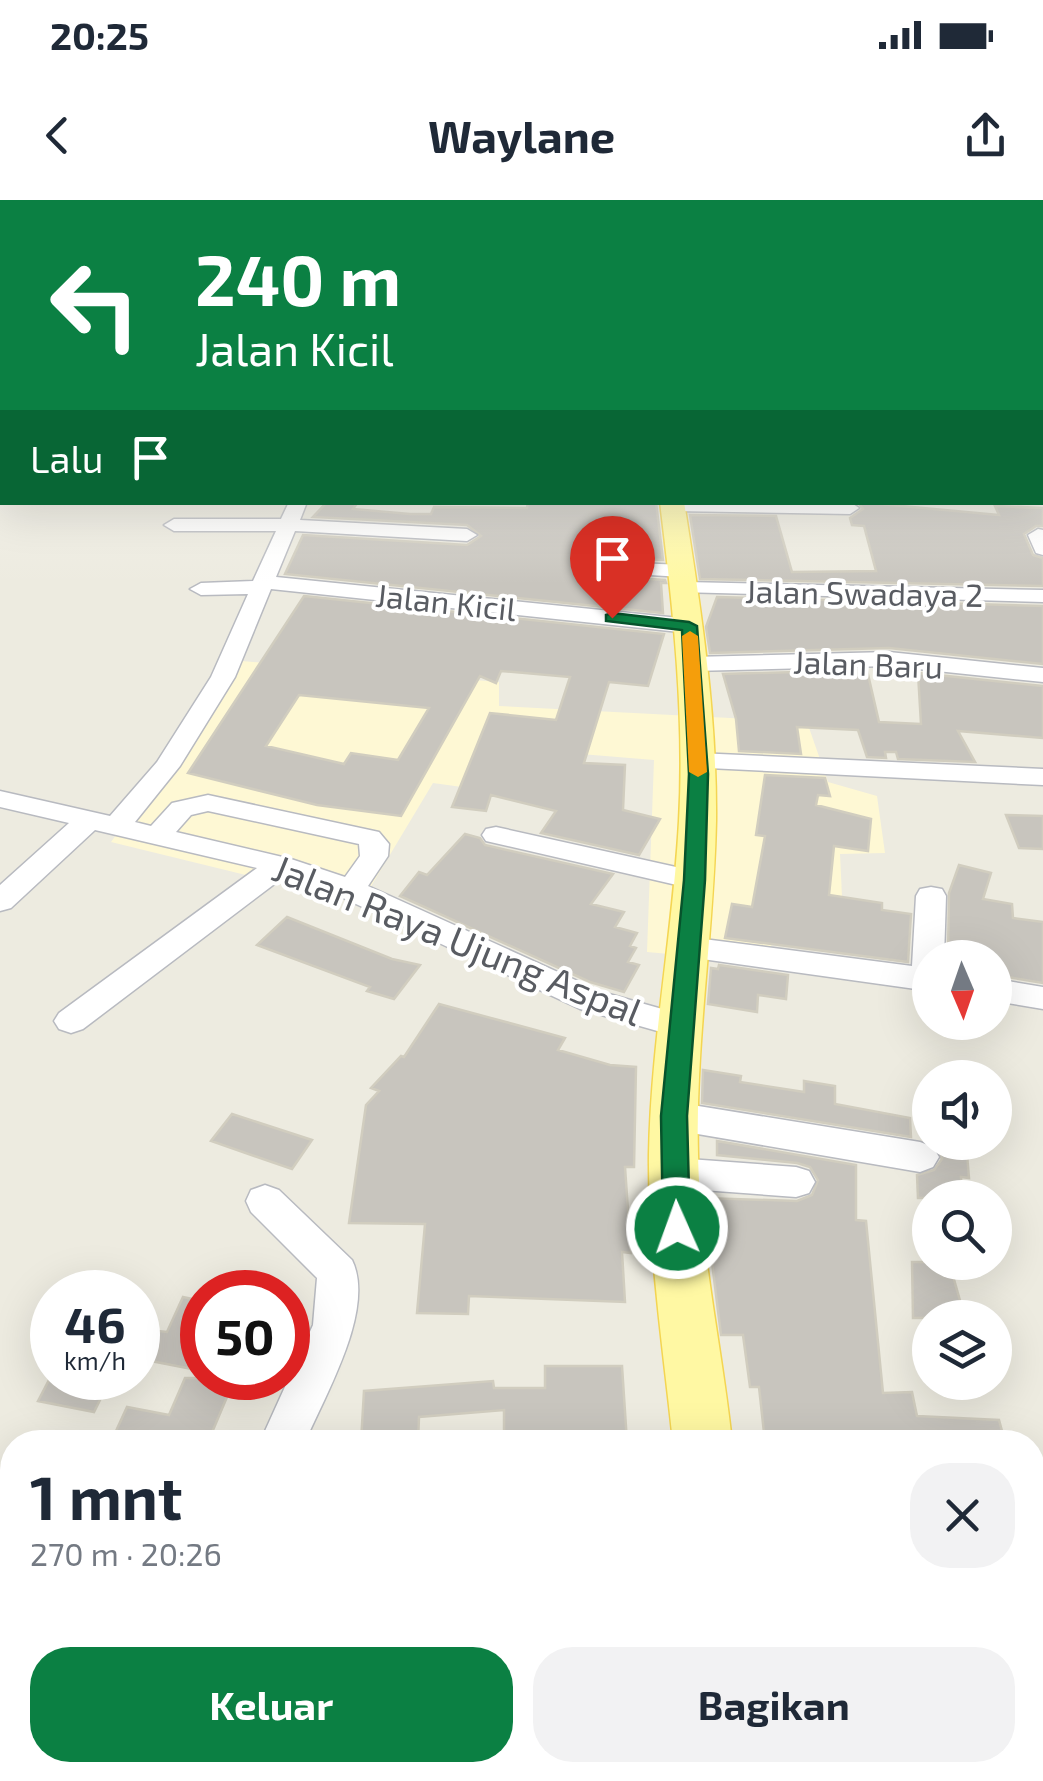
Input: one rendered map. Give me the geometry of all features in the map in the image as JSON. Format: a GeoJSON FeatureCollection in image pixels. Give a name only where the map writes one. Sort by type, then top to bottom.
{"type":"FeatureCollection","features":[{"type":"Feature","properties":{"kind":"main road"},"geometry":{"type":"LineString","coordinates":[[673,505],[687,612],[698,762],[694,880],[674,1116],[675,1173],[677,1228],[702,1430]]}},
{"type":"Feature","properties":{"kind":"street"},"geometry":{"type":"LineString","coordinates":[[0,901],[103,822],[167,766],[223,677],[297,505]]}},
{"type":"Feature","properties":{"kind":"street"},"geometry":{"type":"LineString","coordinates":[[717,505],[850,508]]}},
{"type":"Feature","properties":{"kind":"street"},"geometry":{"type":"LineString","coordinates":[[174,526],[288,525],[467,534]]}},
{"type":"Feature","properties":{"kind":"street"},"geometry":{"type":"LineString","coordinates":[[592,567],[687,612]]}},
{"type":"Feature","properties":{"kind":"street","name":"Jalan Kicil"},"geometry":{"type":"LineString","coordinates":[[201,588],[262,584],[687,612]]}},
{"type":"Feature","properties":{"kind":"street","name":"Jalan Swadaya 2"},"geometry":{"type":"LineString","coordinates":[[687,612],[1043,596]]}},
{"type":"Feature","properties":{"kind":"street","name":"Jalan Baru"},"geometry":{"type":"LineString","coordinates":[[687,612],[889,660],[1043,675]]}},
{"type":"Feature","properties":{"kind":"street"},"geometry":{"type":"LineString","coordinates":[[698,762],[1043,777]]}},
{"type":"Feature","properties":{"kind":"street","name":"Jalan Raya Ujung Aspal"},"geometry":{"type":"LineString","coordinates":[[0,799],[281,865],[351,890],[592,1001],[682,1026]]}},
{"type":"Feature","properties":{"kind":"street"},"geometry":{"type":"LineString","coordinates":[[159,834],[182,809],[208,803],[368,838],[375,844],[374,856],[351,890]]}},
{"type":"Feature","properties":{"kind":"street"},"geometry":{"type":"LineString","coordinates":[[496,834],[694,880]]}},
{"type":"Feature","properties":{"kind":"street"},"geometry":{"type":"LineString","coordinates":[[70,1021],[281,865]]}},
{"type":"Feature","properties":{"kind":"street"},"geometry":{"type":"LineString","coordinates":[[930,940],[932,896]]}},
{"type":"Feature","properties":{"kind":"street"},"geometry":{"type":"LineString","coordinates":[[688,948],[912,977]]}},
{"type":"Feature","properties":{"kind":"street"},"geometry":{"type":"LineString","coordinates":[[1012,993],[1043,998]]}},
{"type":"Feature","properties":{"kind":"street"},"geometry":{"type":"LineString","coordinates":[[674,1116],[912,1156]]}},
{"type":"Feature","properties":{"kind":"street"},"geometry":{"type":"LineString","coordinates":[[675,1173],[796,1182]]}},
{"type":"Feature","properties":{"kind":"street"},"geometry":{"type":"LineString","coordinates":[[265,1201],[338,1272],[334,1324],[288,1430]]}},
{"type":"Feature","properties":{"kind":"shaded area"},"geometry":{"type":"Polygon","coordinates":[[[230,660],[499,682],[499,706],[807,722],[828,782],[877,796],[885,853],[840,854],[843,918],[772,906],[771,963],[647,952],[654,760],[520,749],[498,792],[433,783],[361,903],[111,842],[206,712],[230,660]]]}},
{"type":"Feature","properties":{"kind":"building"},"geometry":{"type":"Polygon","coordinates":[[[324,505],[431,514],[434,507],[656,505],[663,560],[592,557],[578,566],[585,575],[665,580],[661,583],[663,613],[285,574],[303,535],[467,545],[481,536],[467,525],[313,517],[324,505]]]}},
{"type":"Feature","properties":{"kind":"building"},"geometry":{"type":"Polygon","coordinates":[[[860,505],[891,505],[999,515],[995,506],[1043,508],[1043,526],[1024,534],[1033,555],[1043,558],[1043,586],[700,579],[690,515],[776,516],[792,572],[876,571],[864,526],[852,525],[850,518],[863,509],[860,505]]]}},
{"type":"Feature","properties":{"kind":"building"},"geometry":{"type":"Polygon","coordinates":[[[304,596],[664,634],[648,686],[609,682],[584,763],[625,765],[623,810],[660,819],[639,855],[541,833],[556,811],[491,795],[486,811],[452,807],[490,713],[556,720],[570,677],[501,671],[496,683],[480,676],[401,816],[317,805],[188,773],[304,596]],[[299,695],[266,746],[344,764],[351,753],[398,760],[429,708],[299,695]]]}},
{"type":"Feature","properties":{"kind":"building"},"geometry":{"type":"Polygon","coordinates":[[[717,597],[1043,606],[1043,664],[889,648],[710,653],[706,627],[717,597]]]}},
{"type":"Feature","properties":{"kind":"building"},"geometry":{"type":"Polygon","coordinates":[[[867,670],[879,722],[921,724],[918,673],[1043,686],[1043,738],[958,731],[975,762],[898,759],[896,752],[885,752],[886,758],[867,757],[858,730],[797,727],[801,754],[739,751],[736,719],[723,674],[867,670]]]}},
{"type":"Feature","properties":{"kind":"building"},"geometry":{"type":"Polygon","coordinates":[[[765,775],[825,778],[830,796],[818,795],[816,805],[871,819],[868,851],[834,846],[829,895],[882,903],[882,910],[911,914],[908,962],[725,938],[732,904],[752,907],[765,836],[756,835],[765,775]]]}},
{"type":"Feature","properties":{"kind":"building"},"geometry":{"type":"Polygon","coordinates":[[[1006,815],[1043,816],[1043,849],[1019,848],[1006,815]]]}},
{"type":"Feature","properties":{"kind":"building"},"geometry":{"type":"Polygon","coordinates":[[[465,834],[480,838],[485,845],[613,874],[591,904],[624,912],[615,927],[637,933],[630,946],[636,948],[628,962],[639,965],[624,992],[590,982],[400,896],[419,872],[427,875],[465,834]]]}},
{"type":"Feature","properties":{"kind":"building"},"geometry":{"type":"Polygon","coordinates":[[[959,865],[991,873],[983,899],[1012,904],[1013,918],[1043,922],[1043,983],[1012,978],[1012,940],[948,940],[949,893],[959,865]]]}},
{"type":"Feature","properties":{"kind":"building"},"geometry":{"type":"Polygon","coordinates":[[[287,917],[392,959],[420,965],[394,999],[367,991],[370,987],[257,945],[287,917]]]}},
{"type":"Feature","properties":{"kind":"building"},"geometry":{"type":"Polygon","coordinates":[[[719,965],[788,975],[786,999],[758,995],[757,1012],[708,1004],[711,968],[718,969],[719,965]]]}},
{"type":"Feature","properties":{"kind":"building"},"geometry":{"type":"Polygon","coordinates":[[[439,1004],[565,1038],[558,1050],[610,1065],[636,1067],[634,1167],[625,1167],[631,1253],[622,1252],[625,1302],[469,1296],[468,1314],[417,1313],[425,1224],[349,1223],[366,1105],[379,1091],[371,1088],[404,1057],[439,1004]]]}},
{"type":"Feature","properties":{"kind":"building"},"geometry":{"type":"Polygon","coordinates":[[[703,1070],[741,1076],[740,1082],[804,1092],[804,1081],[835,1086],[835,1104],[910,1118],[911,1137],[702,1103],[703,1070]]]}},
{"type":"Feature","properties":{"kind":"building"},"geometry":{"type":"Polygon","coordinates":[[[232,1114],[312,1140],[292,1169],[211,1141],[232,1114]]]}},
{"type":"Feature","properties":{"kind":"building"},"geometry":{"type":"Polygon","coordinates":[[[717,1141],[856,1165],[856,1220],[866,1221],[883,1393],[912,1392],[917,1416],[999,1420],[1002,1430],[764,1430],[759,1387],[750,1387],[743,1335],[721,1335],[704,1198],[797,1201],[812,1195],[818,1180],[810,1167],[717,1155],[717,1141]]]}},
{"type":"Feature","properties":{"kind":"building"},"geometry":{"type":"Polygon","coordinates":[[[941,1160],[968,1160],[969,1178],[917,1180],[917,1175],[934,1170],[941,1160]]]}},
{"type":"Feature","properties":{"kind":"building"},"geometry":{"type":"Polygon","coordinates":[[[912,1280],[954,1280],[960,1300],[913,1300],[912,1280]]]}},
{"type":"Feature","properties":{"kind":"building"},"geometry":{"type":"Polygon","coordinates":[[[180,1304],[180,1367],[160,1363],[160,1331],[167,1332],[180,1304]]]}},
{"type":"Feature","properties":{"kind":"building"},"geometry":{"type":"Polygon","coordinates":[[[545,1366],[622,1366],[626,1430],[504,1430],[504,1410],[419,1417],[418,1430],[362,1430],[364,1391],[493,1381],[494,1388],[545,1388],[545,1366]]]}},
{"type":"Feature","properties":{"kind":"building"},"geometry":{"type":"Polygon","coordinates":[[[180,1390],[180,1400],[226,1400],[213,1430],[116,1430],[127,1407],[169,1415],[180,1390]]]}},
{"type":"Feature","properties":{"kind":"building"},"geometry":{"type":"Polygon","coordinates":[[[39,1400],[100,1400],[94,1412],[39,1400]]]}},
{"type":"Feature","properties":{"kind":"slow traffic"},"geometry":{"type":"LineString","coordinates":[[690,636],[698,772]]}},
{"type":"Feature","properties":{"kind":"route"},"geometry":{"type":"LineString","coordinates":[[612,618],[689,626],[698,774],[694,880],[674,1116],[677,1228]]}}]}
